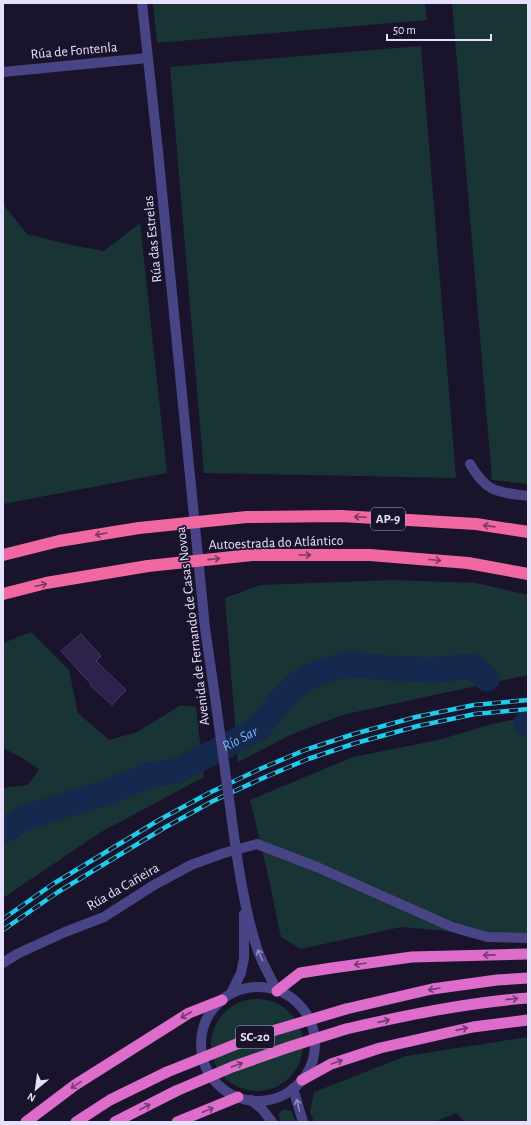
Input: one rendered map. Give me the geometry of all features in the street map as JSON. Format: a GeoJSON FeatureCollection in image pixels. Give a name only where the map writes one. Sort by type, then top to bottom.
{"type":"FeatureCollection","features":[{"type":"Feature","properties":{"kind":"highway","name":"Autoestrada do Atlántico"},"geometry":{"type":"LineString","coordinates":[[3,554],[59,541],[139,528],[248,517],[349,517],[476,524],[528,532]]}},
{"type":"Feature","properties":{"kind":"highway","name":"Autoestrada do Atlántico"},"geometry":{"type":"LineString","coordinates":[[3,594],[46,584],[148,566],[252,555],[370,555],[468,563],[528,574]]}},
{"type":"Feature","properties":{"kind":"highway"},"geometry":{"type":"LineString","coordinates":[[277,991],[300,973],[332,968],[412,957],[528,954]]}},
{"type":"Feature","properties":{"kind":"highway","name":"SC-20"},"geometry":{"type":"LineString","coordinates":[[76,1122],[110,1100],[167,1072],[259,1035],[346,1009],[432,989],[497,980],[528,978]]}},
{"type":"Feature","properties":{"kind":"highway"},"geometry":{"type":"LineString","coordinates":[[26,1122],[75,1085],[189,1013],[226,996]]}},
{"type":"Feature","properties":{"kind":"highway","name":"SC-20"},"geometry":{"type":"LineString","coordinates":[[115,1122],[176,1091],[232,1067],[346,1029],[415,1013],[490,1001],[528,998]]}},
{"type":"Feature","properties":{"kind":"highway"},"geometry":{"type":"LineString","coordinates":[[302,1080],[331,1064],[380,1048],[473,1026],[528,1020]]}},
{"type":"Feature","properties":{"kind":"highway"},"geometry":{"type":"LineString","coordinates":[[177,1122],[238,1097]]}},
{"type":"Feature","properties":{"kind":"street","name":"Rúa das Estrelas"},"geometry":{"type":"LineString","coordinates":[[142,3],[190,472]]}},
{"type":"Feature","properties":{"kind":"street","name":"Rúa de Fontenla"},"geometry":{"type":"LineString","coordinates":[[3,72],[147,58]]}},
{"type":"Feature","properties":{"kind":"street"},"geometry":{"type":"LineString","coordinates":[[470,464],[477,477],[486,486],[496,491],[528,496]]}},
{"type":"Feature","properties":{"kind":"street","name":"Avenida de Fernando de Casas Novoa"},"geometry":{"type":"LineString","coordinates":[[190,472],[205,628],[236,849],[244,896],[259,953],[277,991]]}},
{"type":"Feature","properties":{"kind":"street","name":"Rúa da Cañeira"},"geometry":{"type":"LineString","coordinates":[[3,963],[17,954],[65,932],[104,917],[154,885],[191,865],[236,849],[257,844],[317,867],[452,927],[487,937],[528,938]]}},
{"type":"Feature","properties":{"kind":"street","name":"Avenida de Fernando de Casas Novoa"},"geometry":{"type":"LineString","coordinates":[[226,996],[244,988],[258,987],[277,991],[289,996],[303,1009],[312,1026],[315,1045],[312,1063],[302,1080],[294,1088],[280,1096],[266,1100],[251,1100],[238,1097],[223,1089],[212,1077],[204,1061],[201,1044],[203,1028],[210,1012],[226,996],[241,973],[244,958],[244,896]]}},
{"type":"Feature","properties":{"kind":"street"},"geometry":{"type":"LineString","coordinates":[[294,1088],[303,1122]]}},
{"type":"Feature","properties":{"kind":"street"},"geometry":{"type":"LineString","coordinates":[[251,1100],[262,1109],[272,1122]]}},
{"type":"Feature","properties":{"kind":"green space"},"geometry":{"type":"Polygon","coordinates":[[[153,3],[425,3],[427,20],[157,43],[153,3]]]}},
{"type":"Feature","properties":{"kind":"green space"},"geometry":{"type":"Polygon","coordinates":[[[452,3],[528,3],[528,484],[492,480],[452,3]]]}},
{"type":"Feature","properties":{"kind":"green space"},"geometry":{"type":"Polygon","coordinates":[[[421,46],[456,478],[204,473],[170,67],[421,46]]]}},
{"type":"Feature","properties":{"kind":"green space"},"geometry":{"type":"Polygon","coordinates":[[[3,204],[27,234],[71,245],[104,251],[140,223],[167,473],[3,504],[3,204]]]}},
{"type":"Feature","properties":{"kind":"green space"},"geometry":{"type":"Polygon","coordinates":[[[392,580],[476,583],[528,595],[528,675],[342,715],[290,735],[238,762],[225,598],[260,585],[392,580]]]}},
{"type":"Feature","properties":{"kind":"green space"},"geometry":{"type":"Polygon","coordinates":[[[31,632],[69,670],[78,713],[109,740],[137,732],[181,705],[196,707],[204,777],[101,832],[3,898],[3,788],[28,785],[39,769],[3,748],[3,643],[31,632]]]}},
{"type":"Feature","properties":{"kind":"green space"},"geometry":{"type":"Polygon","coordinates":[[[528,717],[528,938],[401,927],[301,949],[281,937],[250,800],[353,757],[438,740],[492,724],[528,717]]]}},
{"type":"Feature","properties":{"kind":"green space"},"geometry":{"type":"Polygon","coordinates":[[[257,999],[274,1003],[289,1013],[299,1028],[303,1045],[299,1062],[289,1077],[274,1087],[257,1091],[240,1087],[225,1077],[215,1062],[211,1045],[215,1028],[225,1013],[240,1003],[257,999]]]}},
{"type":"Feature","properties":{"kind":"green space"},"geometry":{"type":"Polygon","coordinates":[[[528,1037],[528,1122],[465,1122],[456,1113],[435,1122],[314,1122],[310,1112],[314,1092],[406,1056],[528,1037]]]}},
{"type":"Feature","properties":{"kind":"green space"},"geometry":{"type":"Polygon","coordinates":[[[286,1109],[292,1112],[296,1122],[281,1122],[278,1114],[286,1109]]]}},
{"type":"Feature","properties":{"kind":"building"},"geometry":{"type":"Polygon","coordinates":[[[81,634],[101,656],[96,661],[126,690],[112,705],[90,685],[91,684],[61,651],[81,634]]]}},
{"type":"Feature","properties":{"kind":"waterway","name":"Río Sar"},"geometry":{"type":"LineString","coordinates":[[3,831],[24,818],[111,791],[149,775],[177,771],[258,729],[280,701],[297,684],[319,672],[348,664],[388,668],[434,670],[473,666],[487,679]]}},
{"type":"Feature","properties":{"kind":"railway"},"geometry":{"type":"LineString","coordinates":[[3,919],[53,884],[159,820],[209,793],[305,750],[354,734],[416,717],[474,705],[528,700]]}},
{"type":"Feature","properties":{"kind":"railway"},"geometry":{"type":"LineString","coordinates":[[3,930],[58,892],[164,828],[213,801],[308,759],[356,743],[418,726],[475,714],[528,709]]}}]}
